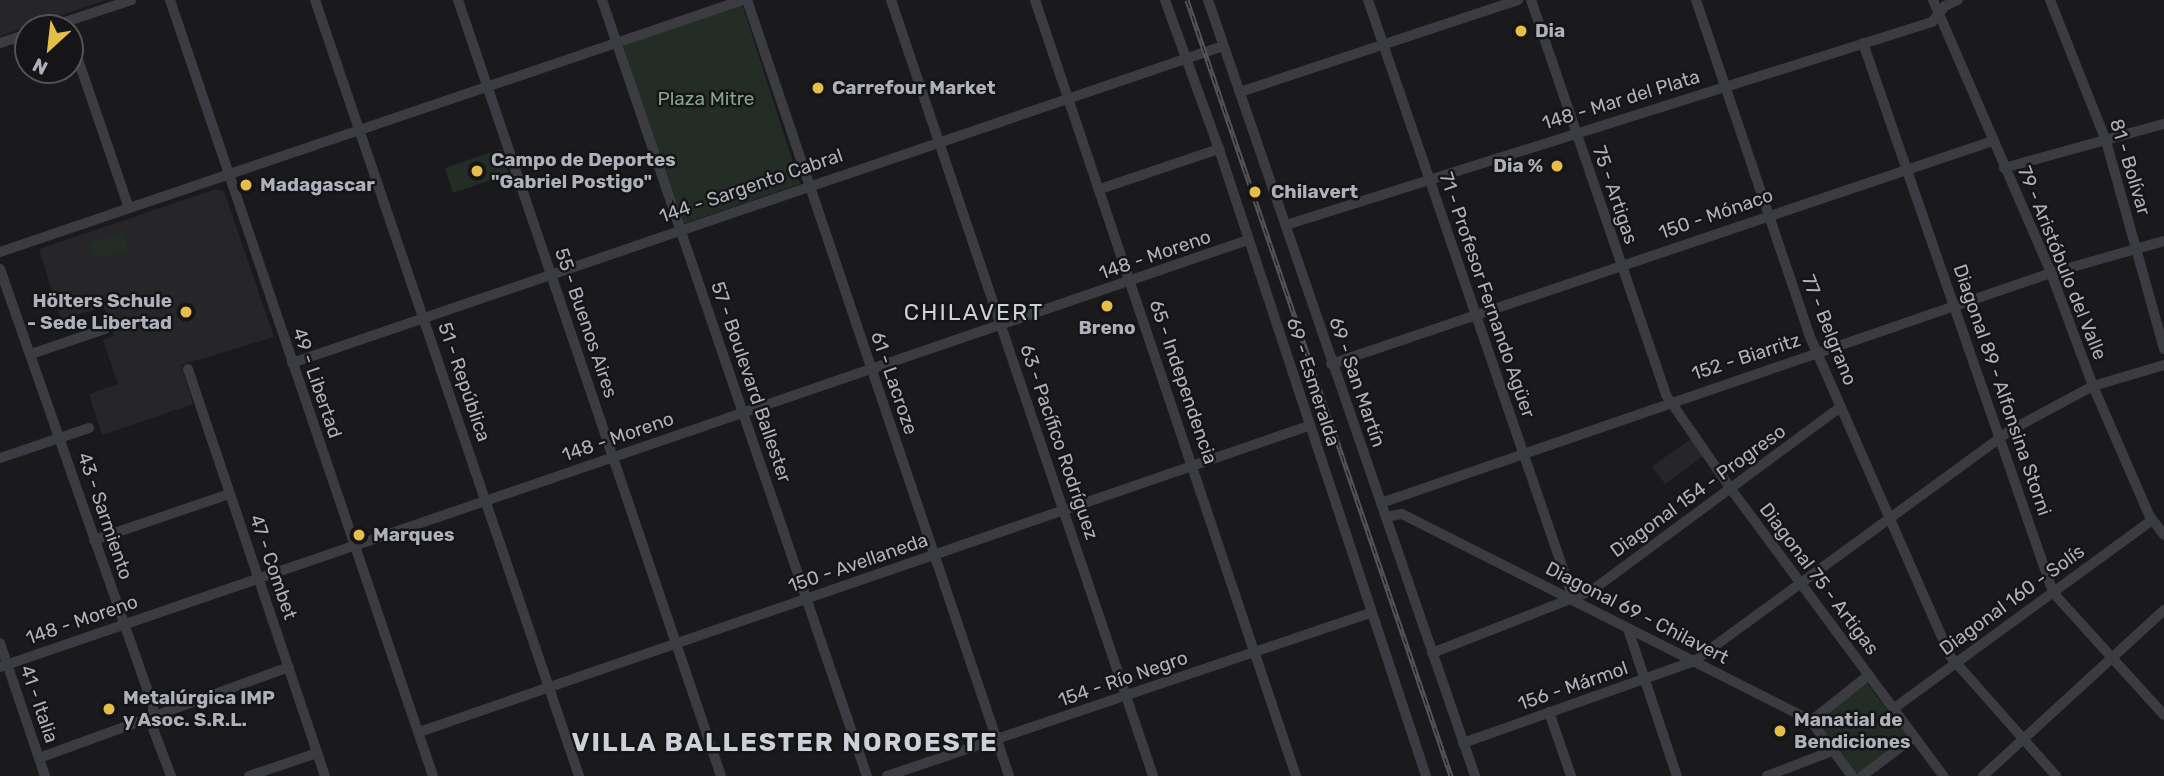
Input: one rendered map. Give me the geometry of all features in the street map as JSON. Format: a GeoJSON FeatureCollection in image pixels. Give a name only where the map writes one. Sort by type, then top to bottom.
{"type":"FeatureCollection","features":[{"type":"Feature","properties":{"kind":"street"},"geometry":{"type":"LineString","coordinates":[[84,18],[131,0]]}},
{"type":"Feature","properties":{"kind":"street","name":"49 - Libertad"},"geometry":{"type":"LineString","coordinates":[[170,0],[433,776]]}},
{"type":"Feature","properties":{"kind":"street","name":"51 - República"},"geometry":{"type":"LineString","coordinates":[[315,0],[579,776]]}},
{"type":"Feature","properties":{"kind":"street","name":"55 - Buenos Aires"},"geometry":{"type":"LineString","coordinates":[[458,0],[722,776]]}},
{"type":"Feature","properties":{"kind":"street","name":"57 - Boulevard Ballester"},"geometry":{"type":"LineString","coordinates":[[602,0],[867,776]]}},
{"type":"Feature","properties":{"kind":"street"},"geometry":{"type":"LineString","coordinates":[[0,252],[745,0]]}},
{"type":"Feature","properties":{"kind":"street","name":"61 - Lacroze"},"geometry":{"type":"LineString","coordinates":[[745,0],[1009,776]]}},
{"type":"Feature","properties":{"kind":"street","name":"63 - Pacífico Rodríguez"},"geometry":{"type":"LineString","coordinates":[[891,0],[1153,776]]}},
{"type":"Feature","properties":{"kind":"street","name":"65 - Independencia"},"geometry":{"type":"LineString","coordinates":[[1035,0],[1296,776]]}},
{"type":"Feature","properties":{"kind":"street","name":"69 - Esmeralda"},"geometry":{"type":"LineString","coordinates":[[1165,0],[1219,149],[1308,426],[1426,776]]}},
{"type":"Feature","properties":{"kind":"street","name":"69 - San Martín"},"geometry":{"type":"LineString","coordinates":[[1208,0],[1331,364],[1475,776]]}},
{"type":"Feature","properties":{"kind":"street","name":"71 - Profesor Fernando Agüer"},"geometry":{"type":"LineString","coordinates":[[1368,0],[1574,601]]}},
{"type":"Feature","properties":{"kind":"street"},"geometry":{"type":"LineString","coordinates":[[1240,92],[1518,0]]}},
{"type":"Feature","properties":{"kind":"street","name":"75 - Artigas"},"geometry":{"type":"LineString","coordinates":[[1531,0],[1670,401]]}},
{"type":"Feature","properties":{"kind":"street","name":"77 - Belgrano"},"geometry":{"type":"LineString","coordinates":[[1696,0],[1767,215],[1816,352],[1955,663],[2056,776]]}},
{"type":"Feature","properties":{"kind":"street","name":"79 - Aristóbulo del Valle"},"geometry":{"type":"LineString","coordinates":[[1933,0],[2051,273],[2093,386],[2151,520],[2164,535]]}},
{"type":"Feature","properties":{"kind":"street","name":"148 - Mar del Plata"},"geometry":{"type":"LineString","coordinates":[[1286,225],[1575,131],[1933,22],[1948,3],[1958,0]]}},
{"type":"Feature","properties":{"kind":"street","name":"81 - Bolívar"},"geometry":{"type":"LineString","coordinates":[[2050,0],[2106,141],[2164,349]]}},
{"type":"Feature","properties":{"kind":"street","name":"Diagonal 89 - Alfonsina Storni"},"geometry":{"type":"LineString","coordinates":[[1863,43],[2053,591],[2164,715]]}},
{"type":"Feature","properties":{"kind":"street","name":"144 - Sargento Cabral"},"geometry":{"type":"LineString","coordinates":[[292,363],[809,184],[1223,46]]}},
{"type":"Feature","properties":{"kind":"street"},"geometry":{"type":"LineString","coordinates":[[84,77],[129,208]]}},
{"type":"Feature","properties":{"kind":"street"},"geometry":{"type":"LineString","coordinates":[[2004,168],[2164,124]]}},
{"type":"Feature","properties":{"kind":"street","name":"150 - Mónaco"},"geometry":{"type":"LineString","coordinates":[[1331,364],[1907,167],[1993,141]]}},
{"type":"Feature","properties":{"kind":"street"},"geometry":{"type":"LineString","coordinates":[[1100,189],[1219,149]]}},
{"type":"Feature","properties":{"kind":"street","name":"148 - Moreno"},"geometry":{"type":"LineString","coordinates":[[4,665],[1248,240]]}},
{"type":"Feature","properties":{"kind":"street","name":"152 - Biarritz"},"geometry":{"type":"LineString","coordinates":[[1381,503],[1670,401],[2051,273],[2164,241]]}},
{"type":"Feature","properties":{"kind":"street","name":"43 - Sarmiento"},"geometry":{"type":"LineString","coordinates":[[0,269],[124,625],[171,776]]}},
{"type":"Feature","properties":{"kind":"street"},"geometry":{"type":"LineString","coordinates":[[31,354],[105,329]]}},
{"type":"Feature","properties":{"kind":"street"},"geometry":{"type":"LineString","coordinates":[[2093,386],[2164,365]]}},
{"type":"Feature","properties":{"kind":"street","name":"47 - Combet"},"geometry":{"type":"LineString","coordinates":[[188,369],[325,776]]}},
{"type":"Feature","properties":{"kind":"street","name":"156 - Mármol"},"geometry":{"type":"LineString","coordinates":[[1463,743],[1694,661],[1999,438],[2093,386]]}},
{"type":"Feature","properties":{"kind":"street","name":"Diagonal 75 - Artigas"},"geometry":{"type":"LineString","coordinates":[[1670,401],[1731,489],[1943,776]]}},
{"type":"Feature","properties":{"kind":"street","name":"Diagonal 154 - Progreso"},"geometry":{"type":"LineString","coordinates":[[1432,653],[1574,601],[1841,407]]}},
{"type":"Feature","properties":{"kind":"street","name":"150 - Avellaneda"},"geometry":{"type":"LineString","coordinates":[[419,732],[1308,426]]}},
{"type":"Feature","properties":{"kind":"street"},"geometry":{"type":"LineString","coordinates":[[0,458],[89,428]]}},
{"type":"Feature","properties":{"kind":"street"},"geometry":{"type":"LineString","coordinates":[[94,540],[229,494]]}},
{"type":"Feature","properties":{"kind":"street","name":"Diagonal 69 - Chilavert"},"geometry":{"type":"LineString","coordinates":[[1386,517],[1402,514],[1811,722],[1852,776]]}},
{"type":"Feature","properties":{"kind":"street","name":"Diagonal 160 - Solís"},"geometry":{"type":"LineString","coordinates":[[1893,709],[2151,520]]}},
{"type":"Feature","properties":{"kind":"street"},"geometry":{"type":"LineString","coordinates":[[1983,776],[2164,610]]}},
{"type":"Feature","properties":{"kind":"street","name":"154 - Río Negro"},"geometry":{"type":"LineString","coordinates":[[887,776],[1370,613]]}},
{"type":"Feature","properties":{"kind":"street"},"geometry":{"type":"LineString","coordinates":[[1628,629],[1678,776]]}},
{"type":"Feature","properties":{"kind":"street","name":"41 - Italia"},"geometry":{"type":"LineString","coordinates":[[0,643],[4,665],[45,776]]}},
{"type":"Feature","properties":{"kind":"street"},"geometry":{"type":"LineString","coordinates":[[39,758],[153,719],[289,667]]}},
{"type":"Feature","properties":{"kind":"street"},"geometry":{"type":"LineString","coordinates":[[1811,722],[1869,675]]}},
{"type":"Feature","properties":{"kind":"street"},"geometry":{"type":"LineString","coordinates":[[1549,712],[1571,776]]}},
{"type":"Feature","properties":{"kind":"street"},"geometry":{"type":"LineString","coordinates":[[1862,776],[1914,737]]}},
{"type":"Feature","properties":{"kind":"street"},"geometry":{"type":"LineString","coordinates":[[1767,776],[1832,751]]}},
{"type":"Feature","properties":{"kind":"street"},"geometry":{"type":"LineString","coordinates":[[249,776],[317,753]]}},
{"type":"Feature","properties":{"kind":"shaded area"},"geometry":{"type":"Polygon","coordinates":[[[0,0],[106,0],[65,14],[14,14],[14,31],[0,36],[0,0]]]}},
{"type":"Feature","properties":{"kind":"shaded area","name":"Hölters Schule - Sede Libertad"},"geometry":{"type":"Polygon","coordinates":[[[216,189],[224,191],[274,337],[181,365],[193,404],[102,435],[89,394],[118,384],[103,340],[114,336],[104,307],[61,320],[39,249],[216,189]]]}},
{"type":"Feature","properties":{"kind":"shaded area"},"geometry":{"type":"Polygon","coordinates":[[[1691,439],[1703,456],[1665,484],[1652,466],[1691,439]]]}},
{"type":"Feature","properties":{"kind":"green space","name":"Plaza Mitre"},"geometry":{"type":"Polygon","coordinates":[[[742,4],[800,184],[680,225],[623,45],[742,4]]]}},
{"type":"Feature","properties":{"kind":"green space","name":"Campo de Deportes \"Gabriel Postigo\""},"geometry":{"type":"Polygon","coordinates":[[[501,149],[509,174],[453,193],[445,168],[501,149]]]}},
{"type":"Feature","properties":{"kind":"green space"},"geometry":{"type":"Polygon","coordinates":[[[123,233],[128,250],[94,259],[89,244],[123,233]]]}},
{"type":"Feature","properties":{"kind":"green space"},"geometry":{"type":"Polygon","coordinates":[[[1866,682],[1908,736],[1856,775],[1815,721],[1866,682]]]}},
{"type":"Feature","properties":{"kind":"railway"},"geometry":{"type":"LineString","coordinates":[[1187,0],[1451,776]]}},
{"type":"Feature","properties":{"kind":"place","name":"Dia"},"geometry":{"type":"Point","coordinates":[1521,31]}},
{"type":"Feature","properties":{"kind":"place","name":"Carrefour Market"},"geometry":{"type":"Point","coordinates":[818,88]}},
{"type":"Feature","properties":{"kind":"place","name":"Dia %"},"geometry":{"type":"Point","coordinates":[1557,166]}},
{"type":"Feature","properties":{"kind":"place","name":"Campo de Deportes \"Gabriel Postigo\""},"geometry":{"type":"Point","coordinates":[477,171]}},
{"type":"Feature","properties":{"kind":"place","name":"Madagascar"},"geometry":{"type":"Point","coordinates":[246,185]}},
{"type":"Feature","properties":{"kind":"place","name":"Chilavert"},"geometry":{"type":"Point","coordinates":[1255,192]}},
{"type":"Feature","properties":{"kind":"place","name":"Breno"},"geometry":{"type":"Point","coordinates":[1107,306]}},
{"type":"Feature","properties":{"kind":"place","name":"Hölters Schule - Sede Libertad"},"geometry":{"type":"Point","coordinates":[186,312]}},
{"type":"Feature","properties":{"kind":"place","name":"Marques"},"geometry":{"type":"Point","coordinates":[359,535]}},
{"type":"Feature","properties":{"kind":"place","name":"Metalúrgica IMP y Asoc. S.R.L."},"geometry":{"type":"Point","coordinates":[109,709]}},
{"type":"Feature","properties":{"kind":"place","name":"Manatial de Bendiciones"},"geometry":{"type":"Point","coordinates":[1780,731]}},
{"type":"Feature","properties":{"kind":"district","name":"CHILAVERT"},"geometry":{"type":"Point","coordinates":[974,312]}},
{"type":"Feature","properties":{"kind":"district","name":"VILLA BALLESTER NOROESTE"},"geometry":{"type":"Point","coordinates":[785,743]}}]}
